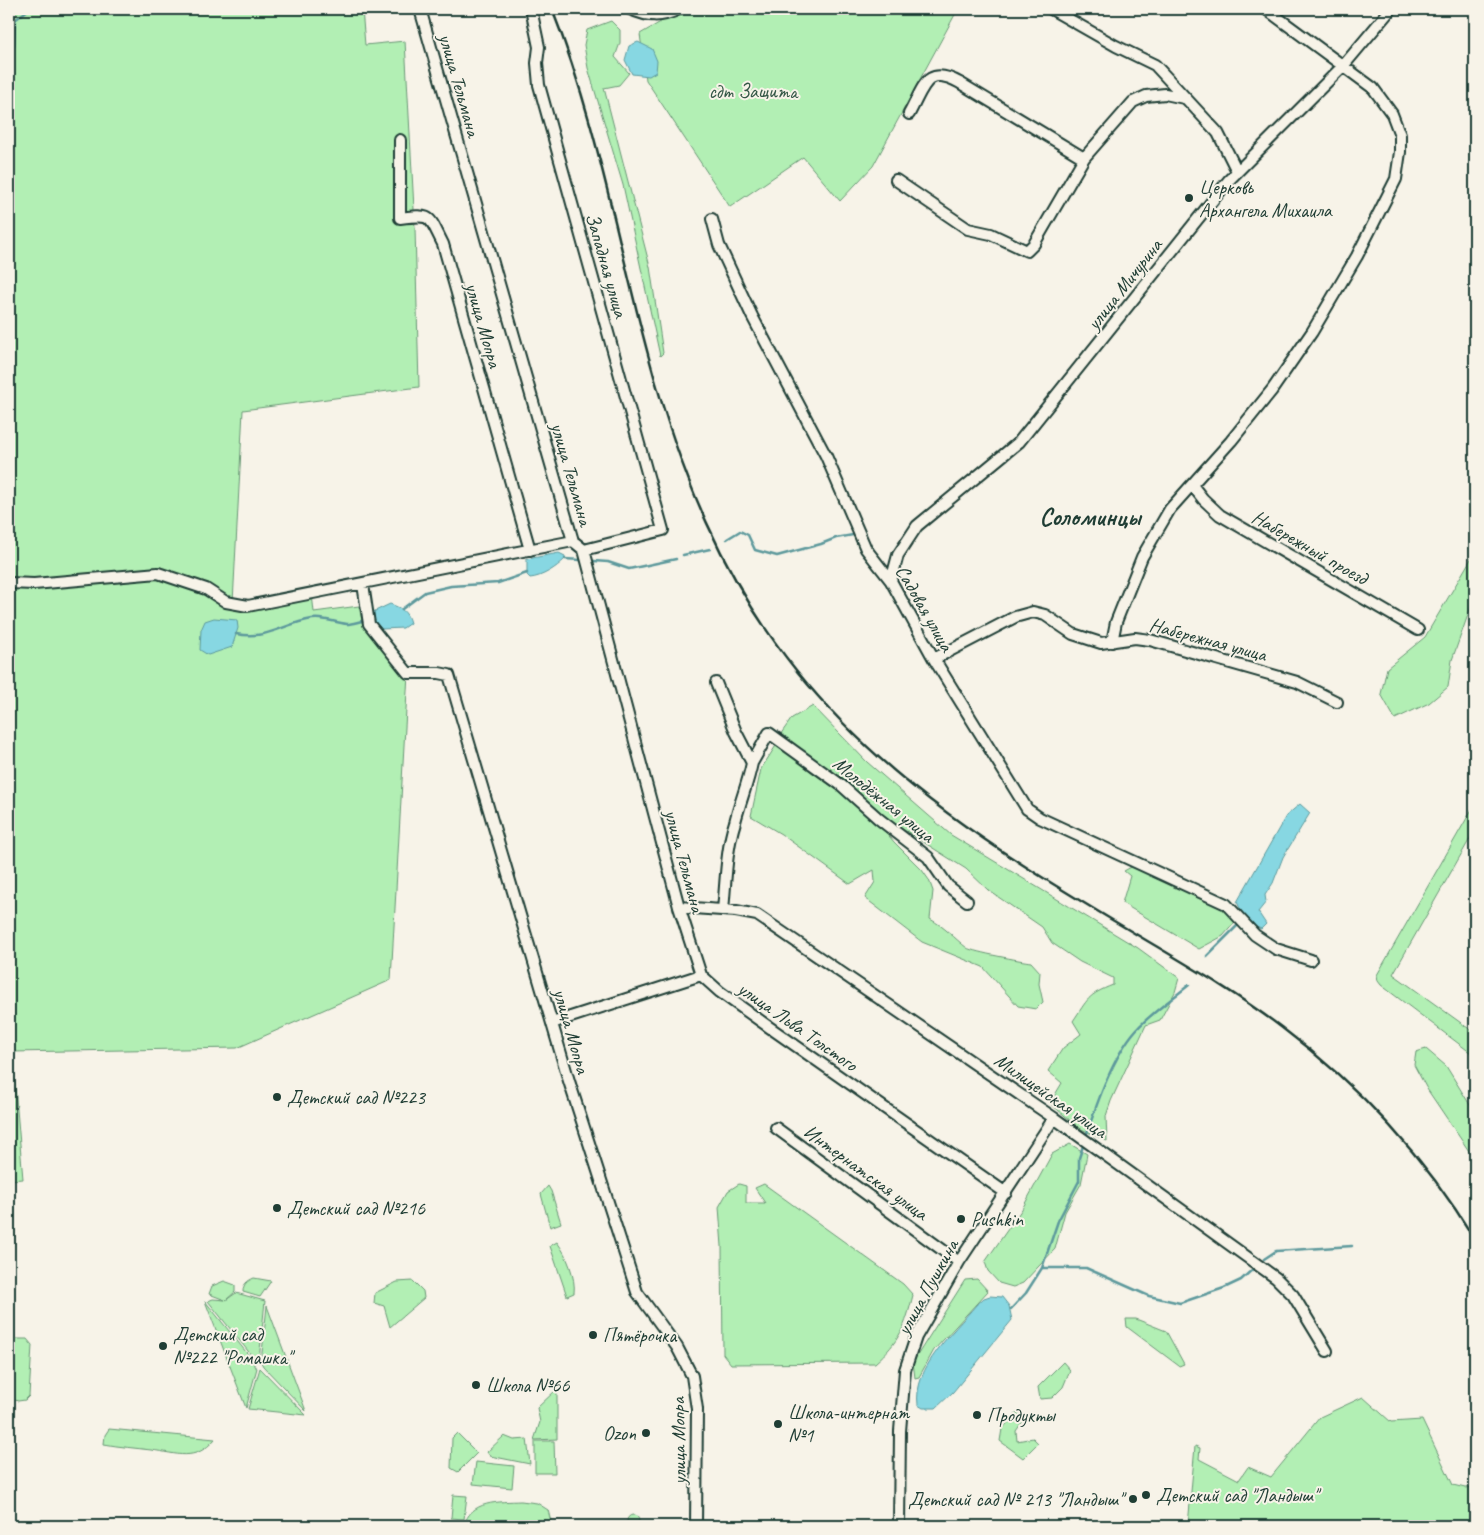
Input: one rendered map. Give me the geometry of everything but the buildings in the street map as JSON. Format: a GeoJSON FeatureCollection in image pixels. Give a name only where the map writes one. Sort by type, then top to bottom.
{"type":"FeatureCollection","features":[{"type":"Feature","properties":{"kind":"street","name":"улица Тельмана"},"geometry":{"type":"LineString","coordinates":[[420,9],[573,541],[584,550],[679,907],[701,975]]}},
{"type":"Feature","properties":{"kind":"street","name":"Западная улица"},"geometry":{"type":"LineString","coordinates":[[531,9],[539,47],[537,63],[539,85],[663,530],[584,550]]}},
{"type":"Feature","properties":{"kind":"street"},"geometry":{"type":"LineString","coordinates":[[630,9],[644,15],[663,16],[679,9]]}},
{"type":"Feature","properties":{"kind":"street"},"geometry":{"type":"LineString","coordinates":[[1051,9],[1155,66],[1218,132],[1238,171]]}},
{"type":"Feature","properties":{"kind":"street"},"geometry":{"type":"LineString","coordinates":[[1112,642],[1116,622],[1142,556],[1170,509],[1231,441],[1272,390],[1312,332],[1357,256],[1396,179],[1400,152],[1400,134],[1392,114],[1373,88],[1266,9]]}},
{"type":"Feature","properties":{"kind":"street","name":"улица Мичурина"},"geometry":{"type":"LineString","coordinates":[[892,581],[898,555],[917,526],[1020,442],[1238,171],[1344,65],[1391,9]]}},
{"type":"Feature","properties":{"kind":"street"},"geometry":{"type":"LineString","coordinates":[[909,114],[928,80],[936,75],[943,76],[960,84],[1084,158]]}},
{"type":"Feature","properties":{"kind":"street"},"geometry":{"type":"LineString","coordinates":[[896,180],[968,229],[991,234],[1027,251],[1034,244],[1084,158],[1134,102],[1146,96],[1165,94],[1184,98]]}},
{"type":"Feature","properties":{"kind":"street","name":"улица Мопра"},"geometry":{"type":"LineString","coordinates":[[400,140],[400,218],[424,215],[430,218],[443,244],[530,550]]}},
{"type":"Feature","properties":{"kind":"street","name":"Садовая улица"},"geometry":{"type":"LineString","coordinates":[[712,219],[719,245],[752,316],[826,456],[866,549],[892,581],[934,659],[1026,809],[1040,818],[1226,904],[1244,926],[1262,940],[1276,949],[1311,960]]}},
{"type":"Feature","properties":{"kind":"street","name":"Набережный проезд"},"geometry":{"type":"LineString","coordinates":[[1192,485],[1203,499],[1220,515],[1418,630]]}},
{"type":"Feature","properties":{"kind":"street"},"geometry":{"type":"LineString","coordinates":[[9,583],[34,584],[158,573],[206,589],[226,602],[248,606],[573,541]]}},
{"type":"Feature","properties":{"kind":"street","name":"улица Мопра"},"geometry":{"type":"LineString","coordinates":[[363,584],[369,624],[408,673],[439,672],[449,675],[552,1023],[637,1292],[677,1347],[692,1376],[697,1409],[696,1526]]}},
{"type":"Feature","properties":{"kind":"street","name":"Набережная улица"},"geometry":{"type":"LineString","coordinates":[[934,659],[1014,617],[1033,612],[1045,615],[1073,634],[1101,643],[1135,638],[1150,640],[1297,682],[1337,702]]}},
{"type":"Feature","properties":{"kind":"street"},"geometry":{"type":"LineString","coordinates":[[716,683],[736,732],[752,763],[746,792],[734,822],[726,867],[723,910]]}},
{"type":"Feature","properties":{"kind":"street","name":"Молодёжная улица"},"geometry":{"type":"LineString","coordinates":[[752,763],[770,733],[841,785],[879,819],[928,857],[948,886],[967,901]]}},
{"type":"Feature","properties":{"kind":"street","name":"Милицейская улица"},"geometry":{"type":"LineString","coordinates":[[679,907],[723,910],[757,915],[1054,1118],[1279,1281],[1293,1295],[1328,1351]]}},
{"type":"Feature","properties":{"kind":"street"},"geometry":{"type":"LineString","coordinates":[[552,1023],[701,975]]}},
{"type":"Feature","properties":{"kind":"street","name":"улица Льва Толстого"},"geometry":{"type":"LineString","coordinates":[[701,975],[720,992],[1006,1193]]}},
{"type":"Feature","properties":{"kind":"street","name":"улица Пушкина"},"geometry":{"type":"LineString","coordinates":[[899,1526],[900,1431],[905,1370],[916,1337],[960,1262],[1054,1118]]}},
{"type":"Feature","properties":{"kind":"street","name":"Интернатская улица"},"geometry":{"type":"LineString","coordinates":[[776,1128],[960,1262]]}},
{"type":"Feature","properties":{"kind":"green space"},"geometry":{"type":"Polygon","coordinates":[[[9,9],[362,9],[365,45],[405,41],[415,228],[419,387],[243,410],[233,603],[312,594],[314,612],[359,606],[363,625],[408,673],[391,980],[237,1048],[12,1052],[23,1179],[9,1180],[9,9]]]}},
{"type":"Feature","properties":{"kind":"green space","name":"сдт Защита"},"geometry":{"type":"Polygon","coordinates":[[[683,9],[958,9],[873,166],[840,201],[803,157],[730,207],[646,80],[640,34],[683,9]]]}},
{"type":"Feature","properties":{"kind":"green space"},"geometry":{"type":"Polygon","coordinates":[[[611,21],[620,30],[620,43],[615,57],[629,73],[619,85],[604,88],[650,267],[663,353],[660,356],[623,185],[588,68],[584,45],[587,30],[611,21]]]}},
{"type":"Feature","properties":{"kind":"green space"},"geometry":{"type":"Polygon","coordinates":[[[1475,552],[1475,595],[1452,660],[1448,687],[1429,703],[1395,719],[1381,694],[1387,668],[1425,637],[1475,552]]]}},
{"type":"Feature","properties":{"kind":"green space"},"geometry":{"type":"Polygon","coordinates":[[[813,706],[867,762],[951,835],[1138,948],[1179,978],[1175,992],[1160,1020],[1146,1025],[1111,1101],[1106,1116],[1107,1141],[1079,1128],[1050,1103],[1062,1083],[1048,1071],[1063,1048],[1081,1034],[1073,1021],[1082,1008],[1093,995],[1113,985],[1113,978],[1080,962],[1052,943],[1042,927],[988,890],[966,869],[898,826],[780,735],[792,718],[813,706]]]}},
{"type":"Feature","properties":{"kind":"green space"},"geometry":{"type":"Polygon","coordinates":[[[777,744],[810,771],[871,814],[894,842],[922,870],[929,880],[933,891],[930,919],[971,950],[1031,962],[1040,972],[1039,984],[1043,1002],[1036,1009],[1018,1006],[983,967],[922,942],[865,898],[875,882],[874,870],[850,884],[781,834],[751,816],[761,769],[777,744]]]}},
{"type":"Feature","properties":{"kind":"green space"},"geometry":{"type":"Polygon","coordinates":[[[1475,804],[1475,830],[1393,974],[1475,1033],[1475,1056],[1381,985],[1377,975],[1475,804]]]}},
{"type":"Feature","properties":{"kind":"green space"},"geometry":{"type":"Polygon","coordinates":[[[1133,866],[1221,907],[1236,921],[1223,936],[1199,949],[1122,903],[1130,876],[1124,871],[1133,866]]]}},
{"type":"Feature","properties":{"kind":"green space"},"geometry":{"type":"Polygon","coordinates":[[[1426,1049],[1446,1066],[1475,1113],[1475,1160],[1427,1089],[1414,1065],[1416,1052],[1426,1049]]]}},
{"type":"Feature","properties":{"kind":"green space"},"geometry":{"type":"Polygon","coordinates":[[[1070,1144],[1087,1154],[1081,1184],[1065,1212],[1055,1249],[1023,1283],[1013,1287],[999,1283],[988,1271],[985,1262],[1022,1209],[1052,1154],[1070,1144]]]}},
{"type":"Feature","properties":{"kind":"green space"},"geometry":{"type":"Polygon","coordinates":[[[739,1184],[746,1186],[746,1203],[765,1203],[755,1188],[764,1184],[903,1284],[913,1295],[900,1333],[890,1348],[875,1363],[731,1364],[723,1354],[722,1246],[719,1207],[728,1191],[739,1184]]]}},
{"type":"Feature","properties":{"kind":"green space"},"geometry":{"type":"Polygon","coordinates":[[[548,1186],[561,1223],[550,1227],[541,1194],[548,1186]]]}},
{"type":"Feature","properties":{"kind":"green space"},"geometry":{"type":"Polygon","coordinates":[[[557,1242],[567,1260],[574,1281],[574,1293],[567,1296],[550,1246],[557,1242]]]}},
{"type":"Feature","properties":{"kind":"green space"},"geometry":{"type":"Polygon","coordinates":[[[254,1278],[271,1281],[260,1297],[243,1292],[246,1283],[254,1278]]]}},
{"type":"Feature","properties":{"kind":"green space"},"geometry":{"type":"Polygon","coordinates":[[[977,1279],[988,1291],[934,1350],[919,1377],[915,1378],[913,1362],[965,1280],[977,1279]]]}},
{"type":"Feature","properties":{"kind":"green space"},"geometry":{"type":"Polygon","coordinates":[[[224,1281],[235,1285],[235,1292],[226,1300],[236,1293],[265,1301],[259,1360],[256,1361],[208,1301],[213,1299],[225,1300],[209,1294],[212,1286],[224,1281]]]}},
{"type":"Feature","properties":{"kind":"green space"},"geometry":{"type":"Polygon","coordinates":[[[413,1281],[423,1291],[424,1298],[390,1327],[384,1306],[374,1303],[375,1293],[397,1282],[413,1281]]]}},
{"type":"Feature","properties":{"kind":"green space"},"geometry":{"type":"Polygon","coordinates":[[[205,1301],[257,1368],[246,1408],[205,1301]]]}},
{"type":"Feature","properties":{"kind":"green space"},"geometry":{"type":"Polygon","coordinates":[[[267,1306],[306,1411],[261,1362],[267,1306]]]}},
{"type":"Feature","properties":{"kind":"green space"},"geometry":{"type":"Polygon","coordinates":[[[1126,1319],[1136,1319],[1166,1331],[1184,1364],[1179,1366],[1127,1327],[1126,1319]]]}},
{"type":"Feature","properties":{"kind":"green space"},"geometry":{"type":"Polygon","coordinates":[[[15,1339],[27,1339],[32,1345],[29,1396],[25,1400],[18,1401],[9,1398],[9,1344],[15,1339]]]}},
{"type":"Feature","properties":{"kind":"green space"},"geometry":{"type":"Polygon","coordinates":[[[1063,1362],[1070,1370],[1063,1387],[1052,1398],[1040,1399],[1038,1387],[1063,1362]]]}},
{"type":"Feature","properties":{"kind":"green space"},"geometry":{"type":"Polygon","coordinates":[[[260,1368],[306,1415],[248,1409],[260,1368]]]}},
{"type":"Feature","properties":{"kind":"green space"},"geometry":{"type":"Polygon","coordinates":[[[557,1389],[557,1439],[534,1440],[540,1422],[537,1408],[557,1389]]]}},
{"type":"Feature","properties":{"kind":"green space"},"geometry":{"type":"Polygon","coordinates":[[[1363,1397],[1391,1422],[1422,1420],[1453,1485],[1465,1488],[1475,1487],[1475,1526],[1188,1526],[1195,1446],[1200,1448],[1199,1459],[1239,1480],[1248,1467],[1271,1477],[1320,1417],[1363,1397]]]}},
{"type":"Feature","properties":{"kind":"green space"},"geometry":{"type":"Polygon","coordinates":[[[1017,1413],[1025,1418],[1016,1431],[1017,1441],[1033,1438],[1038,1443],[1023,1458],[1000,1441],[1002,1429],[1017,1413]]]}},
{"type":"Feature","properties":{"kind":"green space"},"geometry":{"type":"Polygon","coordinates":[[[109,1429],[215,1439],[200,1451],[185,1455],[104,1444],[105,1435],[109,1429]]]}},
{"type":"Feature","properties":{"kind":"green space"},"geometry":{"type":"Polygon","coordinates":[[[457,1433],[477,1453],[458,1472],[451,1468],[452,1438],[457,1433]]]}},
{"type":"Feature","properties":{"kind":"green space"},"geometry":{"type":"Polygon","coordinates":[[[504,1436],[514,1440],[527,1439],[530,1464],[490,1456],[487,1452],[504,1436]]]}},
{"type":"Feature","properties":{"kind":"green space"},"geometry":{"type":"Polygon","coordinates":[[[535,1441],[554,1441],[555,1473],[535,1473],[535,1441]]]}},
{"type":"Feature","properties":{"kind":"green space"},"geometry":{"type":"Polygon","coordinates":[[[476,1462],[514,1466],[512,1488],[473,1484],[476,1462]]]}},
{"type":"Feature","properties":{"kind":"green space"},"geometry":{"type":"Polygon","coordinates":[[[453,1495],[467,1496],[464,1519],[451,1518],[453,1495]]]}},
{"type":"Feature","properties":{"kind":"green space"},"geometry":{"type":"Polygon","coordinates":[[[521,1501],[537,1503],[548,1510],[552,1526],[464,1526],[472,1511],[479,1507],[495,1502],[521,1501]]]}},
{"type":"Feature","properties":{"kind":"green space"},"geometry":{"type":"Polygon","coordinates":[[[631,1515],[635,1515],[639,1521],[635,1527],[631,1527],[627,1523],[627,1519],[631,1515]]]}},
{"type":"Feature","properties":{"kind":"water"},"geometry":{"type":"Polygon","coordinates":[[[638,42],[652,49],[657,61],[656,72],[649,76],[632,74],[625,60],[629,46],[638,42]]]}},
{"type":"Feature","properties":{"kind":"water"},"geometry":{"type":"Polygon","coordinates":[[[559,553],[565,556],[565,559],[553,569],[535,577],[530,578],[527,575],[527,559],[559,553]]]}},
{"type":"Feature","properties":{"kind":"water"},"geometry":{"type":"Polygon","coordinates":[[[390,604],[403,610],[410,623],[403,628],[382,629],[375,622],[373,612],[390,604]]]}},
{"type":"Feature","properties":{"kind":"water"},"geometry":{"type":"Polygon","coordinates":[[[214,618],[237,620],[238,628],[232,647],[208,655],[200,650],[201,630],[205,621],[214,618]]]}},
{"type":"Feature","properties":{"kind":"water"},"geometry":{"type":"Polygon","coordinates":[[[1300,804],[1310,813],[1283,857],[1273,883],[1265,895],[1266,902],[1258,912],[1266,924],[1261,929],[1247,923],[1237,902],[1286,816],[1300,804]]]}},
{"type":"Feature","properties":{"kind":"water"},"geometry":{"type":"Polygon","coordinates":[[[990,1296],[1002,1297],[1009,1306],[1012,1320],[953,1392],[936,1408],[923,1408],[918,1405],[918,1391],[922,1377],[936,1351],[976,1305],[984,1298],[990,1296]]]}},
{"type":"Feature","properties":{"kind":"waterway"},"geometry":{"type":"LineString","coordinates":[[9,60],[14,45],[15,20],[29,9]]}},
{"type":"Feature","properties":{"kind":"waterway"},"geometry":{"type":"LineString","coordinates":[[9,142],[11,157],[9,158]]}},
{"type":"Feature","properties":{"kind":"waterway"},"geometry":{"type":"LineString","coordinates":[[727,539],[740,531],[748,535],[755,550],[777,556],[836,538],[853,535]]}},
{"type":"Feature","properties":{"kind":"waterway"},"geometry":{"type":"LineString","coordinates":[[683,555],[710,549]]}},
{"type":"Feature","properties":{"kind":"waterway"},"geometry":{"type":"LineString","coordinates":[[565,559],[580,560]]}},
{"type":"Feature","properties":{"kind":"waterway"},"geometry":{"type":"LineString","coordinates":[[594,561],[608,562],[629,569],[676,559]]}},
{"type":"Feature","properties":{"kind":"waterway"},"geometry":{"type":"LineString","coordinates":[[402,609],[425,592],[451,586],[498,583],[527,573]]}},
{"type":"Feature","properties":{"kind":"waterway"},"geometry":{"type":"LineString","coordinates":[[236,634],[258,635],[312,619],[347,624],[362,621]]}},
{"type":"Feature","properties":{"kind":"waterway"},"geometry":{"type":"LineString","coordinates":[[1207,956],[1238,925]]}},
{"type":"Feature","properties":{"kind":"waterway"},"geometry":{"type":"LineString","coordinates":[[1086,1136],[1106,1080],[1128,1041],[1148,1018],[1189,985]]}},
{"type":"Feature","properties":{"kind":"waterway"},"geometry":{"type":"LineString","coordinates":[[1011,1309],[1026,1293],[1042,1268],[1058,1221],[1079,1181],[1079,1158],[1084,1143]]}},
{"type":"Feature","properties":{"kind":"waterway"},"geometry":{"type":"LineString","coordinates":[[1264,1259],[1276,1251],[1352,1246]]}},
{"type":"Feature","properties":{"kind":"waterway"},"geometry":{"type":"LineString","coordinates":[[1042,1268],[1086,1268],[1149,1296],[1180,1303],[1241,1280],[1254,1268]]}},
{"type":"Feature","properties":{"kind":"railway"},"geometry":{"type":"LineString","coordinates":[[552,9],[582,95],[649,358],[674,441],[689,482],[706,522],[746,599],[796,670],[868,748],[948,814],[1034,872],[1223,987],[1262,1013],[1309,1049],[1363,1098],[1412,1151],[1455,1209],[1475,1240]]}},
{"type":"Feature","properties":{"kind":"place","name":"Церковь Архангела Михаила"},"geometry":{"type":"Point","coordinates":[1189,198]}},
{"type":"Feature","properties":{"kind":"place","name":"Детский сад №223"},"geometry":{"type":"Point","coordinates":[277,1097]}},
{"type":"Feature","properties":{"kind":"place","name":"Детский сад №216"},"geometry":{"type":"Point","coordinates":[277,1208]}},
{"type":"Feature","properties":{"kind":"place","name":"Pushkin"},"geometry":{"type":"Point","coordinates":[961,1219]}},
{"type":"Feature","properties":{"kind":"place","name":"Пятёрочка"},"geometry":{"type":"Point","coordinates":[593,1335]}},
{"type":"Feature","properties":{"kind":"place","name":"Детский сад №222 \"Ромашка\""},"geometry":{"type":"Point","coordinates":[163,1346]}},
{"type":"Feature","properties":{"kind":"place","name":"Школа №66"},"geometry":{"type":"Point","coordinates":[476,1385]}},
{"type":"Feature","properties":{"kind":"place","name":"Продукты"},"geometry":{"type":"Point","coordinates":[977,1415]}},
{"type":"Feature","properties":{"kind":"place","name":"Школа-интернат №1"},"geometry":{"type":"Point","coordinates":[778,1424]}},
{"type":"Feature","properties":{"kind":"place","name":"Ozon"},"geometry":{"type":"Point","coordinates":[646,1433]}},
{"type":"Feature","properties":{"kind":"place","name":"Детский сад \"Ландыш\""},"geometry":{"type":"Point","coordinates":[1146,1495]}},
{"type":"Feature","properties":{"kind":"place","name":"Детский сад № 213 \"Ландыш\""},"geometry":{"type":"Point","coordinates":[1133,1499]}},
{"type":"Feature","properties":{"kind":"district","name":"Соломинцы"},"geometry":{"type":"Point","coordinates":[1090,516]}}]}
